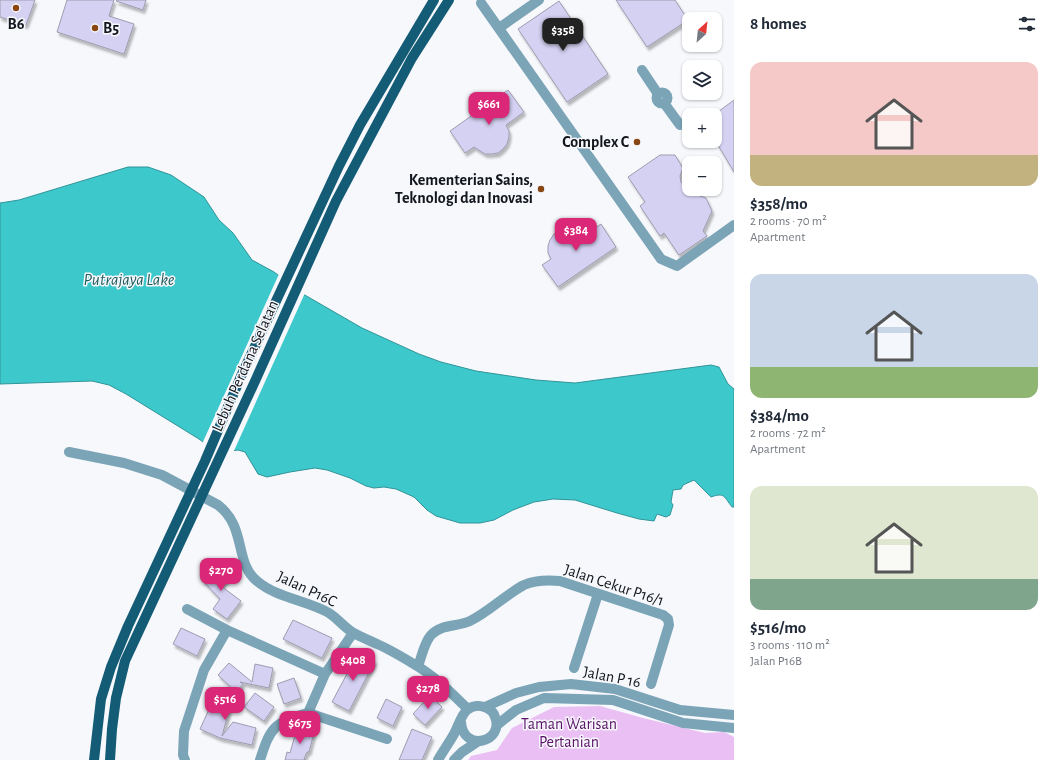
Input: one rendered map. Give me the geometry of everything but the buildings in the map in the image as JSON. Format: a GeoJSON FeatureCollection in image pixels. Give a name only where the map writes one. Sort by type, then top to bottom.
{"type":"FeatureCollection","features":[{"type":"Feature","properties":{"kind":"main road","name":"Lebuh Perdana Selatan"},"geometry":{"type":"LineString","coordinates":[[94,760],[101,699],[111,667],[128,626],[313,221],[360,124],[434,0]]}},
{"type":"Feature","properties":{"kind":"main road","name":"Lebuh Perdana Selatan"},"geometry":{"type":"LineString","coordinates":[[110,760],[116,698],[125,661],[351,170],[412,58],[449,0]]}},
{"type":"Feature","properties":{"kind":"street"},"geometry":{"type":"LineString","coordinates":[[498,28],[539,0]]}},
{"type":"Feature","properties":{"kind":"street"},"geometry":{"type":"LineString","coordinates":[[481,3],[661,259],[676,266],[734,225]]}},
{"type":"Feature","properties":{"kind":"street"},"geometry":{"type":"LineString","coordinates":[[642,70],[658,94],[661,92],[666,95],[667,98],[664,103],[680,125]]}},
{"type":"Feature","properties":{"kind":"street","name":"Jalan P16C"},"geometry":{"type":"LineString","coordinates":[[69,452],[124,463],[162,475],[218,505],[225,510],[234,523],[246,566],[258,583],[283,596],[307,603],[329,613],[353,633],[386,648],[418,666],[468,709]]}},
{"type":"Feature","properties":{"kind":"street","name":"Jalan Cekur P16/1"},"geometry":{"type":"LineString","coordinates":[[418,666],[427,641],[437,629],[471,620],[524,585],[548,580],[560,581],[663,615],[668,619],[669,625],[651,684]]}},
{"type":"Feature","properties":{"kind":"street"},"geometry":{"type":"LineString","coordinates":[[574,668],[598,594]]}},
{"type":"Feature","properties":{"kind":"street"},"geometry":{"type":"LineString","coordinates":[[187,609],[227,630],[325,674]]}},
{"type":"Feature","properties":{"kind":"street"},"geometry":{"type":"LineString","coordinates":[[185,760],[183,755],[184,731],[204,670],[227,630]]}},
{"type":"Feature","properties":{"kind":"street"},"geometry":{"type":"LineString","coordinates":[[308,713],[325,674],[353,633]]}},
{"type":"Feature","properties":{"kind":"street","name":"Jalan P 16"},"geometry":{"type":"LineString","coordinates":[[468,709],[479,706],[485,707],[522,692],[540,687],[570,684],[615,689],[680,710],[734,715]]}},
{"type":"Feature","properties":{"kind":"street","name":"Jalan P 16"},"geometry":{"type":"LineString","coordinates":[[454,760],[462,752],[477,742],[488,739],[495,731],[496,725],[516,710],[544,698],[613,700],[683,723],[734,728]]}},
{"type":"Feature","properties":{"kind":"street"},"geometry":{"type":"LineString","coordinates":[[485,707],[494,714],[496,725]]}},
{"type":"Feature","properties":{"kind":"street"},"geometry":{"type":"LineString","coordinates":[[438,760],[461,722],[464,712],[468,709]]}},
{"type":"Feature","properties":{"kind":"street"},"geometry":{"type":"LineString","coordinates":[[260,760],[267,738],[274,728],[290,718],[308,713],[387,739]]}},
{"type":"Feature","properties":{"kind":"street"},"geometry":{"type":"LineString","coordinates":[[461,722],[463,733],[467,737],[477,742]]}},
{"type":"Feature","properties":{"kind":"green space","name":"Taman Warisan Pertanian"},"geometry":{"type":"Polygon","coordinates":[[[600,706],[705,733],[724,732],[734,737],[734,760],[468,760],[471,756],[497,750],[512,728],[554,707],[600,706]]]}},
{"type":"Feature","properties":{"kind":"water","name":"Putrajaya Lake"},"geometry":{"type":"Polygon","coordinates":[[[128,167],[148,167],[171,175],[204,197],[219,220],[233,233],[252,260],[274,272],[303,294],[362,328],[419,354],[441,362],[476,371],[536,380],[575,383],[711,365],[719,367],[728,384],[734,389],[734,507],[732,507],[722,495],[711,497],[694,480],[683,485],[681,489],[673,490],[671,502],[673,505],[670,515],[666,517],[657,514],[654,521],[639,519],[575,500],[553,499],[534,502],[513,510],[494,520],[480,523],[460,523],[436,516],[427,510],[414,497],[396,489],[366,486],[350,478],[327,470],[315,468],[267,477],[258,474],[245,452],[238,450],[218,453],[199,439],[109,385],[92,381],[0,384],[0,203],[19,200],[128,167]]]}},
{"type":"Feature","properties":{"kind":"pier"},"geometry":{"type":"Polygon","coordinates":[[[279,274],[305,293],[233,453],[217,455],[202,444],[279,274]]]}},
{"type":"Feature","properties":{"kind":"place","name":"B6"},"geometry":{"type":"Point","coordinates":[16,8]}},
{"type":"Feature","properties":{"kind":"place","name":"B5"},"geometry":{"type":"Point","coordinates":[95,28]}},
{"type":"Feature","properties":{"kind":"place","name":"Complex C"},"geometry":{"type":"Point","coordinates":[637,142]}},
{"type":"Feature","properties":{"kind":"place","name":"Kementerian Sains, Teknologi dan Inovasi"},"geometry":{"type":"Point","coordinates":[541,189]}}]}
